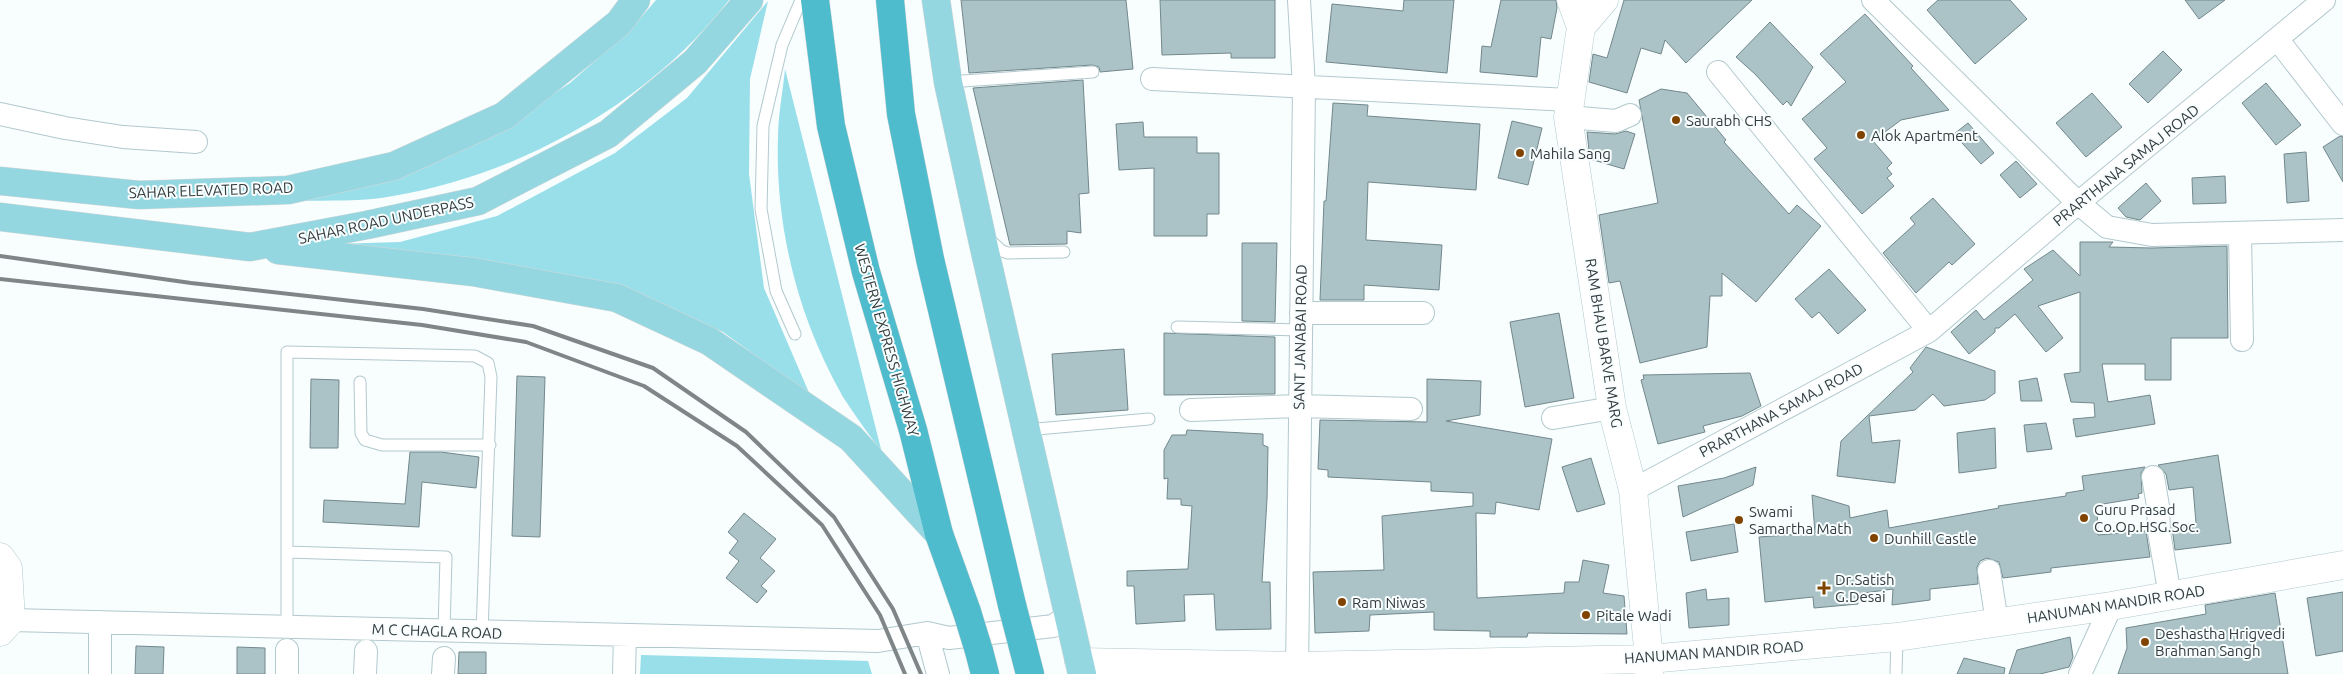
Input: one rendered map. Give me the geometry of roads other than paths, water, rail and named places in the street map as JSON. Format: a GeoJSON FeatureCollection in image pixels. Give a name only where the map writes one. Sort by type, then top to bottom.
{"type":"FeatureCollection","features":[{"type":"Feature","properties":{"kind":"highway","name":"WESTERN EXPRESS HIGHWAY"},"geometry":{"type":"LineString","coordinates":[[815,0],[831,126],[866,272],[913,430],[939,534],[967,612],[982,663]]}},
{"type":"Feature","properties":{"kind":"highway"},"geometry":{"type":"LineString","coordinates":[[890,0],[901,114],[930,259],[1030,674]]}},
{"type":"Feature","properties":{"kind":"main road","name":"SAHAR ELEVATED ROAD"},"geometry":{"type":"LineString","coordinates":[[0,181],[139,196],[288,190],[394,166],[504,116],[619,22],[636,0]]}},
{"type":"Feature","properties":{"kind":"main road","name":"SAHAR ROAD UNDERPASS"},"geometry":{"type":"LineString","coordinates":[[0,218],[134,232],[250,247],[367,225],[478,201],[608,134],[695,62],[749,0]]}},
{"type":"Feature","properties":{"kind":"main road"},"geometry":{"type":"LineString","coordinates":[[936,0],[948,82],[1025,430],[1081,668]]}},
{"type":"Feature","properties":{"kind":"main road"},"geometry":{"type":"LineString","coordinates":[[250,247],[474,272],[616,298],[709,341],[851,438],[939,534]]}},
{"type":"Feature","properties":{"kind":"street","name":"SANT JANABAI ROAD"},"geometry":{"type":"LineString","coordinates":[[1297,670],[1304,87],[1299,0]]}},
{"type":"Feature","properties":{"kind":"street","name":"RAM BHAU BARVE MARG"},"geometry":{"type":"LineString","coordinates":[[1571,0],[1581,27],[1569,108],[1612,408],[1633,490],[1649,666]]}},
{"type":"Feature","properties":{"kind":"street"},"geometry":{"type":"LineString","coordinates":[[1581,27],[1604,0]]}},
{"type":"Feature","properties":{"kind":"street"},"geometry":{"type":"LineString","coordinates":[[1873,0],[2078,203],[2107,227],[2152,235],[2343,230]]}},
{"type":"Feature","properties":{"kind":"street","name":"PRARTHANA SAMAJ ROAD"},"geometry":{"type":"LineString","coordinates":[[1633,490],[1928,331],[2078,203],[2278,40],[2324,0]]}},
{"type":"Feature","properties":{"kind":"street"},"geometry":{"type":"LineString","coordinates":[[2278,40],[2343,124]]}},
{"type":"Feature","properties":{"kind":"street"},"geometry":{"type":"LineString","coordinates":[[1718,72],[1928,331]]}},
{"type":"Feature","properties":{"kind":"street"},"geometry":{"type":"LineString","coordinates":[[1152,79],[1304,87],[1569,108],[1616,121],[1630,115]]}},
{"type":"Feature","properties":{"kind":"street"},"geometry":{"type":"LineString","coordinates":[[0,114],[65,128],[123,137],[196,142]]}},
{"type":"Feature","properties":{"kind":"street"},"geometry":{"type":"LineString","coordinates":[[2240,232],[2242,340]]}},
{"type":"Feature","properties":{"kind":"street"},"geometry":{"type":"LineString","coordinates":[[1301,321],[1422,313]]}},
{"type":"Feature","properties":{"kind":"street"},"geometry":{"type":"LineString","coordinates":[[1191,410],[1299,406],[1411,409]]}},
{"type":"Feature","properties":{"kind":"street"},"geometry":{"type":"LineString","coordinates":[[1553,418],[1612,408]]}},
{"type":"Feature","properties":{"kind":"street"},"geometry":{"type":"LineString","coordinates":[[2153,477],[2158,506],[2159,532],[2170,596]]}},
{"type":"Feature","properties":{"kind":"street"},"geometry":{"type":"LineString","coordinates":[[0,557],[8,568],[6,626]]}},
{"type":"Feature","properties":{"kind":"street","name":"HANUMAN MANDIR ROAD"},"geometry":{"type":"LineString","coordinates":[[1081,668],[1297,670],[1649,666],[1897,637],[2112,606],[2343,565]]}},
{"type":"Feature","properties":{"kind":"street"},"geometry":{"type":"LineString","coordinates":[[1989,571],[1997,622]]}},
{"type":"Feature","properties":{"kind":"street"},"geometry":{"type":"LineString","coordinates":[[2080,674],[2112,606]]}},
{"type":"Feature","properties":{"kind":"street","name":"M C CHAGLA ROAD"},"geometry":{"type":"LineString","coordinates":[[6,626],[100,622],[482,633],[878,641],[927,634],[949,638],[1053,626],[1068,616]]}},
{"type":"Feature","properties":{"kind":"street"},"geometry":{"type":"LineString","coordinates":[[100,622],[100,674]]}},
{"type":"Feature","properties":{"kind":"street"},"geometry":{"type":"LineString","coordinates":[[927,634],[938,674]]}},
{"type":"Feature","properties":{"kind":"street"},"geometry":{"type":"LineString","coordinates":[[624,674],[625,635]]}},
{"type":"Feature","properties":{"kind":"street"},"geometry":{"type":"LineString","coordinates":[[287,650],[287,674]]}},
{"type":"Feature","properties":{"kind":"street"},"geometry":{"type":"LineString","coordinates":[[366,651],[366,674]]}},
{"type":"Feature","properties":{"kind":"lane"},"geometry":{"type":"LineString","coordinates":[[795,334],[776,291],[762,200],[763,126],[782,45],[801,0]]}},
{"type":"Feature","properties":{"kind":"lane"},"geometry":{"type":"LineString","coordinates":[[948,82],[1094,72]]}},
{"type":"Feature","properties":{"kind":"lane"},"geometry":{"type":"LineString","coordinates":[[983,243],[991,242],[1002,251],[1008,253],[1064,252]]}},
{"type":"Feature","properties":{"kind":"lane"},"geometry":{"type":"LineString","coordinates":[[1177,327],[1301,321]]}},
{"type":"Feature","properties":{"kind":"lane"},"geometry":{"type":"LineString","coordinates":[[286,626],[287,352],[475,356],[488,363],[491,377],[482,633]]}},
{"type":"Feature","properties":{"kind":"lane"},"geometry":{"type":"LineString","coordinates":[[360,382],[360,433],[365,440],[382,445],[490,445]]}},
{"type":"Feature","properties":{"kind":"lane"},"geometry":{"type":"LineString","coordinates":[[1025,430],[1148,419]]}},
{"type":"Feature","properties":{"kind":"lane"},"geometry":{"type":"LineString","coordinates":[[287,552],[446,557],[444,631]]}},
{"type":"Feature","properties":{"kind":"lane"},"geometry":{"type":"LineString","coordinates":[[1896,674],[1897,637]]}},
{"type":"Feature","properties":{"kind":"railway"},"geometry":{"type":"LineString","coordinates":[[0,256],[191,283],[423,309],[533,326],[653,368],[746,432],[834,517],[893,609],[921,674]]}},
{"type":"Feature","properties":{"kind":"railway"},"geometry":{"type":"LineString","coordinates":[[0,279],[422,325],[526,342],[644,386],[737,446],[822,525],[880,615],[905,674]]}},
{"type":"Feature","properties":{"kind":"place","name":"Saurabh CHS"},"geometry":{"type":"Point","coordinates":[1676,120]}},
{"type":"Feature","properties":{"kind":"place","name":"Alok Apartment"},"geometry":{"type":"Point","coordinates":[1861,135]}},
{"type":"Feature","properties":{"kind":"place","name":"Mahila Sang"},"geometry":{"type":"Point","coordinates":[1520,153]}},
{"type":"Feature","properties":{"kind":"place","name":"Guru Prasad Co.Op.HSG.Soc."},"geometry":{"type":"Point","coordinates":[2084,518]}},
{"type":"Feature","properties":{"kind":"place","name":"Swami Samartha Math"},"geometry":{"type":"Point","coordinates":[1739,520]}},
{"type":"Feature","properties":{"kind":"place","name":"Dunhill Castle"},"geometry":{"type":"Point","coordinates":[1874,538]}},
{"type":"Feature","properties":{"kind":"place","name":"Dr.Satish G.Desai"},"geometry":{"type":"Point","coordinates":[1824,588]}},
{"type":"Feature","properties":{"kind":"place","name":"Ram Niwas"},"geometry":{"type":"Point","coordinates":[1342,602]}},
{"type":"Feature","properties":{"kind":"place","name":"Pitale Wadi"},"geometry":{"type":"Point","coordinates":[1586,615]}},
{"type":"Feature","properties":{"kind":"place","name":"Deshastha Hrigvedi Brahman Sangh"},"geometry":{"type":"Point","coordinates":[2145,642]}}]}
